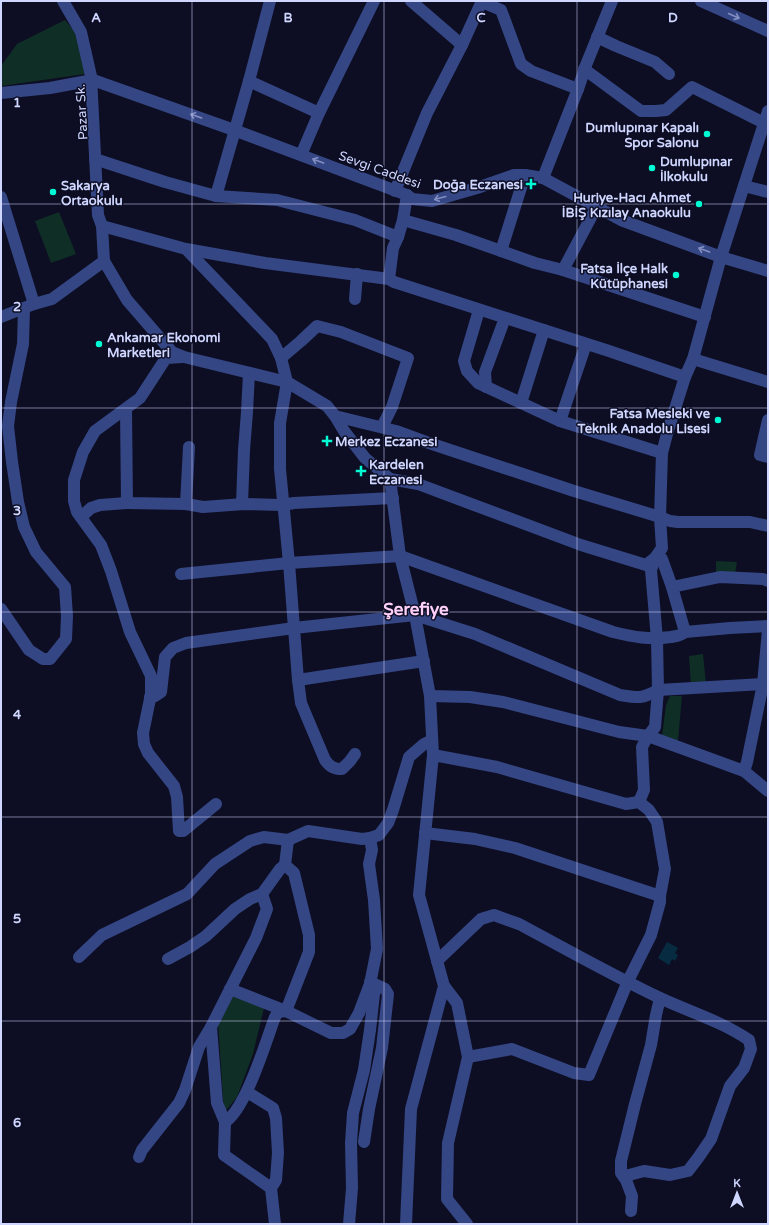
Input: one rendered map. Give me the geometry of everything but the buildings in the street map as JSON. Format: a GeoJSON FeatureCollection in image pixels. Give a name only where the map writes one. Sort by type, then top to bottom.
{"type":"FeatureCollection","features":[{"type":"Feature","properties":{"kind":"street"},"geometry":{"type":"LineString","coordinates":[[216,196],[270,1]]}},
{"type":"Feature","properties":{"kind":"street"},"geometry":{"type":"LineString","coordinates":[[301,155],[374,1]]}},
{"type":"Feature","properties":{"kind":"street"},"geometry":{"type":"LineString","coordinates":[[410,1],[462,45]]}},
{"type":"Feature","properties":{"kind":"street"},"geometry":{"type":"LineString","coordinates":[[395,191],[427,113],[462,45],[482,1],[501,10],[521,64],[531,71],[578,89]]}},
{"type":"Feature","properties":{"kind":"street"},"geometry":{"type":"LineString","coordinates":[[542,178],[612,1]]}},
{"type":"Feature","properties":{"kind":"street"},"geometry":{"type":"LineString","coordinates":[[701,1],[768,31]]}},
{"type":"Feature","properties":{"kind":"street","name":"Pazar Sk."},"geometry":{"type":"LineString","coordinates":[[66,2],[82,30],[92,80],[104,261]]}},
{"type":"Feature","properties":{"kind":"street"},"geometry":{"type":"LineString","coordinates":[[597,36],[616,46],[655,62],[669,74]]}},
{"type":"Feature","properties":{"kind":"street"},"geometry":{"type":"LineString","coordinates":[[584,69],[641,111],[666,110],[692,86],[764,123]]}},
{"type":"Feature","properties":{"kind":"street"},"geometry":{"type":"LineString","coordinates":[[1,93],[50,88],[92,80]]}},
{"type":"Feature","properties":{"kind":"street","name":"Sevgi Caddesi"},"geometry":{"type":"LineString","coordinates":[[92,80],[234,130],[407,195],[412,199],[432,201],[477,188],[514,175],[542,178],[621,220],[721,257],[768,271]]}},
{"type":"Feature","properties":{"kind":"street"},"geometry":{"type":"LineString","coordinates":[[249,81],[320,113]]}},
{"type":"Feature","properties":{"kind":"street"},"geometry":{"type":"LineString","coordinates":[[639,802],[644,790],[642,747],[655,727],[658,690],[657,639],[651,570],[655,558],[662,548],[660,517],[662,453],[685,377],[693,359],[721,257],[768,111]]}},
{"type":"Feature","properties":{"kind":"street"},"geometry":{"type":"LineString","coordinates":[[97,160],[165,182],[216,196],[277,200],[355,220],[398,237]]}},
{"type":"Feature","properties":{"kind":"street"},"geometry":{"type":"LineString","coordinates":[[501,252],[525,175]]}},
{"type":"Feature","properties":{"kind":"street"},"geometry":{"type":"LineString","coordinates":[[744,186],[768,192]]}},
{"type":"Feature","properties":{"kind":"street"},"geometry":{"type":"LineString","coordinates":[[389,279],[393,248],[403,220],[407,195]]}},
{"type":"Feature","properties":{"kind":"street"},"geometry":{"type":"LineString","coordinates":[[1,197],[29,306],[8,426],[12,462],[18,502],[24,527],[36,552],[65,587],[67,616],[66,639],[50,659],[43,659],[29,650],[1,609]]}},
{"type":"Feature","properties":{"kind":"street"},"geometry":{"type":"LineString","coordinates":[[562,270],[597,206]]}},
{"type":"Feature","properties":{"kind":"street"},"geometry":{"type":"LineString","coordinates":[[403,220],[456,235],[501,252],[562,270],[705,317]]}},
{"type":"Feature","properties":{"kind":"street"},"geometry":{"type":"LineString","coordinates":[[102,226],[186,249],[265,262],[389,279],[394,282],[685,377]]}},
{"type":"Feature","properties":{"kind":"street"},"geometry":{"type":"LineString","coordinates":[[186,249],[272,339],[281,358],[287,382],[280,423],[280,469],[301,703],[325,760],[329,766],[335,769],[342,769],[355,754]]}},
{"type":"Feature","properties":{"kind":"street"},"geometry":{"type":"LineString","coordinates":[[1,317],[52,299],[104,261],[127,300],[172,352],[184,357],[287,382],[327,406],[365,458],[390,479],[418,484],[581,546],[646,565],[655,558],[662,559],[685,632]]}},
{"type":"Feature","properties":{"kind":"street"},"geometry":{"type":"LineString","coordinates":[[355,300],[357,274]]}},
{"type":"Feature","properties":{"kind":"street"},"geometry":{"type":"LineString","coordinates":[[479,310],[464,361],[467,371],[478,383],[560,421],[662,453]]}},
{"type":"Feature","properties":{"kind":"street"},"geometry":{"type":"LineString","coordinates":[[486,387],[486,372],[505,318]]}},
{"type":"Feature","properties":{"kind":"street"},"geometry":{"type":"LineString","coordinates":[[281,358],[302,341],[317,326],[341,332],[408,358],[392,407],[382,428]]}},
{"type":"Feature","properties":{"kind":"street"},"geometry":{"type":"LineString","coordinates":[[521,403],[544,330]]}},
{"type":"Feature","properties":{"kind":"street"},"geometry":{"type":"LineString","coordinates":[[560,421],[586,344]]}},
{"type":"Feature","properties":{"kind":"street"},"geometry":{"type":"LineString","coordinates":[[184,357],[166,358],[140,398],[126,410],[96,431],[83,452],[74,480],[74,501],[77,512],[101,546],[111,571],[130,632],[151,676],[150,697],[143,733],[144,744],[148,753],[174,786],[177,797],[179,831],[183,830],[216,804]]}},
{"type":"Feature","properties":{"kind":"street"},"geometry":{"type":"LineString","coordinates":[[693,359],[768,382]]}},
{"type":"Feature","properties":{"kind":"street"},"geometry":{"type":"LineString","coordinates":[[242,504],[248,373]]}},
{"type":"Feature","properties":{"kind":"street"},"geometry":{"type":"LineString","coordinates":[[126,410],[127,503]]}},
{"type":"Feature","properties":{"kind":"street"},"geometry":{"type":"LineString","coordinates":[[335,416],[396,431],[574,491],[670,521],[750,522],[768,526]]}},
{"type":"Feature","properties":{"kind":"street"},"geometry":{"type":"LineString","coordinates":[[768,420],[760,455],[768,457]]}},
{"type":"Feature","properties":{"kind":"street"},"geometry":{"type":"LineString","coordinates":[[186,504],[189,447]]}},
{"type":"Feature","properties":{"kind":"street"},"geometry":{"type":"LineString","coordinates":[[390,479],[400,556],[415,615],[430,696],[433,755],[419,895],[444,986],[457,1003],[468,1057],[448,1143],[448,1199],[467,1224]]}},
{"type":"Feature","properties":{"kind":"street"},"geometry":{"type":"LineString","coordinates":[[81,517],[91,508],[100,505],[127,503],[186,504],[203,507],[242,504],[283,505],[294,503],[393,498]]}},
{"type":"Feature","properties":{"kind":"street"},"geometry":{"type":"LineString","coordinates":[[181,574],[400,556],[613,632],[637,638],[657,639],[682,635],[685,632],[768,626]]}},
{"type":"Feature","properties":{"kind":"street"},"geometry":{"type":"LineString","coordinates":[[672,587],[720,576],[763,579],[768,581]]}},
{"type":"Feature","properties":{"kind":"street"},"geometry":{"type":"LineString","coordinates":[[150,697],[161,692],[165,657],[173,648],[186,643],[294,628],[415,615],[475,634],[620,695],[637,698],[648,696],[658,690],[763,684]]}},
{"type":"Feature","properties":{"kind":"street"},"geometry":{"type":"LineString","coordinates":[[744,771],[748,762],[763,684],[768,630]]}},
{"type":"Feature","properties":{"kind":"street"},"geometry":{"type":"LineString","coordinates":[[298,680],[424,661]]}},
{"type":"Feature","properties":{"kind":"street"},"geometry":{"type":"LineString","coordinates":[[430,696],[470,697],[503,702],[620,732],[648,736],[744,771],[768,791]]}},
{"type":"Feature","properties":{"kind":"street"},"geometry":{"type":"LineString","coordinates":[[79,957],[102,935],[187,894],[215,864],[250,841],[264,838],[288,840],[308,831],[362,840],[379,835],[388,823],[393,810],[409,757],[424,744],[432,740]]}},
{"type":"Feature","properties":{"kind":"street"},"geometry":{"type":"LineString","coordinates":[[433,755],[497,767],[626,804],[639,802],[649,810],[657,822],[665,869],[660,902],[651,935],[628,981],[589,1075],[574,1073],[512,1049],[468,1057]]}},
{"type":"Feature","properties":{"kind":"street"},"geometry":{"type":"LineString","coordinates":[[426,833],[476,839],[515,848],[660,896]]}},
{"type":"Feature","properties":{"kind":"street"},"geometry":{"type":"LineString","coordinates":[[349,1224],[352,1188],[351,1143],[353,1113],[364,1070],[370,1030],[377,949],[374,900],[369,864],[372,850],[370,838]]}},
{"type":"Feature","properties":{"kind":"street"},"geometry":{"type":"LineString","coordinates":[[168,959],[206,936],[235,909],[245,902],[262,894],[280,869],[285,865],[288,840]]}},
{"type":"Feature","properties":{"kind":"street"},"geometry":{"type":"LineString","coordinates":[[285,865],[294,873],[310,935],[309,952],[286,1011]]}},
{"type":"Feature","properties":{"kind":"street"},"geometry":{"type":"LineString","coordinates":[[139,1157],[142,1150],[179,1103],[185,1090],[199,1047],[256,938],[267,909],[262,894]]}},
{"type":"Feature","properties":{"kind":"street"},"geometry":{"type":"LineString","coordinates":[[437,961],[481,919],[494,915],[519,924],[660,998],[717,1022],[738,1032],[749,1040],[751,1049],[744,1068],[730,1086],[711,1139],[688,1171],[670,1174],[644,1171],[629,1175],[626,1180]]}},
{"type":"Feature","properties":{"kind":"street"},"geometry":{"type":"LineString","coordinates":[[230,989],[286,1011],[331,1033],[343,1033],[350,1029],[373,984]]}},
{"type":"Feature","properties":{"kind":"street"},"geometry":{"type":"LineString","coordinates":[[364,1142],[369,1109],[382,1048],[388,994],[385,989],[373,984]]}},
{"type":"Feature","properties":{"kind":"street"},"geometry":{"type":"LineString","coordinates":[[406,1224],[411,1109],[444,986]]}},
{"type":"Feature","properties":{"kind":"street"},"geometry":{"type":"LineString","coordinates":[[630,1211],[632,1196],[626,1180],[621,1172],[621,1161],[652,1045],[660,998]]}},
{"type":"Feature","properties":{"kind":"street"},"geometry":{"type":"LineString","coordinates":[[225,1122],[231,1119],[247,1092],[275,1017],[278,1012],[286,1011]]}},
{"type":"Feature","properties":{"kind":"street"},"geometry":{"type":"LineString","coordinates":[[211,1026],[217,1103],[225,1122],[224,1154],[271,1188]]}},
{"type":"Feature","properties":{"kind":"street"},"geometry":{"type":"LineString","coordinates":[[247,1092],[273,1108],[276,1118],[278,1153],[276,1180],[271,1188],[275,1224]]}},
{"type":"Feature","properties":{"kind":"green space"},"geometry":{"type":"Polygon","coordinates":[[[65,20],[75,32],[82,54],[85,74],[1,86],[1,66],[17,44],[65,20]]]}},
{"type":"Feature","properties":{"kind":"green space"},"geometry":{"type":"Polygon","coordinates":[[[59,212],[76,254],[51,263],[35,221],[59,212]]]}},
{"type":"Feature","properties":{"kind":"green space"},"geometry":{"type":"Polygon","coordinates":[[[716,561],[737,562],[735,574],[716,573],[716,561]]]}},
{"type":"Feature","properties":{"kind":"green space"},"geometry":{"type":"Polygon","coordinates":[[[703,654],[706,684],[691,686],[689,656],[703,654]]]}},
{"type":"Feature","properties":{"kind":"green space"},"geometry":{"type":"Polygon","coordinates":[[[670,696],[682,696],[678,741],[662,736],[666,705],[670,696]]]}},
{"type":"Feature","properties":{"kind":"green space"},"geometry":{"type":"Polygon","coordinates":[[[233,995],[264,1008],[253,1054],[237,1097],[224,1113],[218,1022],[233,995]]]}},
{"type":"Feature","properties":{"kind":"water"},"geometry":{"type":"Polygon","coordinates":[[[667,942],[678,948],[675,953],[678,955],[675,961],[672,959],[669,965],[658,958],[667,942]]]}},
{"type":"Feature","properties":{"kind":"place","name":"Dumlupınar Kapalı Spor Salonu"},"geometry":{"type":"Point","coordinates":[707,134]}},
{"type":"Feature","properties":{"kind":"place","name":"Dumlupınar İlkokulu"},"geometry":{"type":"Point","coordinates":[652,168]}},
{"type":"Feature","properties":{"kind":"place","name":"Doğa Eczanesi"},"geometry":{"type":"Point","coordinates":[531,184]}},
{"type":"Feature","properties":{"kind":"place","name":"Sakarya Ortaokulu"},"geometry":{"type":"Point","coordinates":[53,192]}},
{"type":"Feature","properties":{"kind":"place","name":"Huriye-Hacı Ahmet İBİŞ Kızılay Anaokulu"},"geometry":{"type":"Point","coordinates":[699,204]}},
{"type":"Feature","properties":{"kind":"place","name":"Fatsa İlçe Halk Kütüphanesi"},"geometry":{"type":"Point","coordinates":[676,275]}},
{"type":"Feature","properties":{"kind":"place","name":"Ankamar Ekonomi Marketleri"},"geometry":{"type":"Point","coordinates":[99,344]}},
{"type":"Feature","properties":{"kind":"place","name":"Fatsa Mesleki ve Teknik Anadolu Lisesi"},"geometry":{"type":"Point","coordinates":[718,420]}},
{"type":"Feature","properties":{"kind":"place","name":"Merkez Eczanesi"},"geometry":{"type":"Point","coordinates":[327,441]}},
{"type":"Feature","properties":{"kind":"place","name":"Kardelen Eczanesi"},"geometry":{"type":"Point","coordinates":[361,471]}},
{"type":"Feature","properties":{"kind":"district","name":"Şerefiye"},"geometry":{"type":"Point","coordinates":[416,609]}}]}
